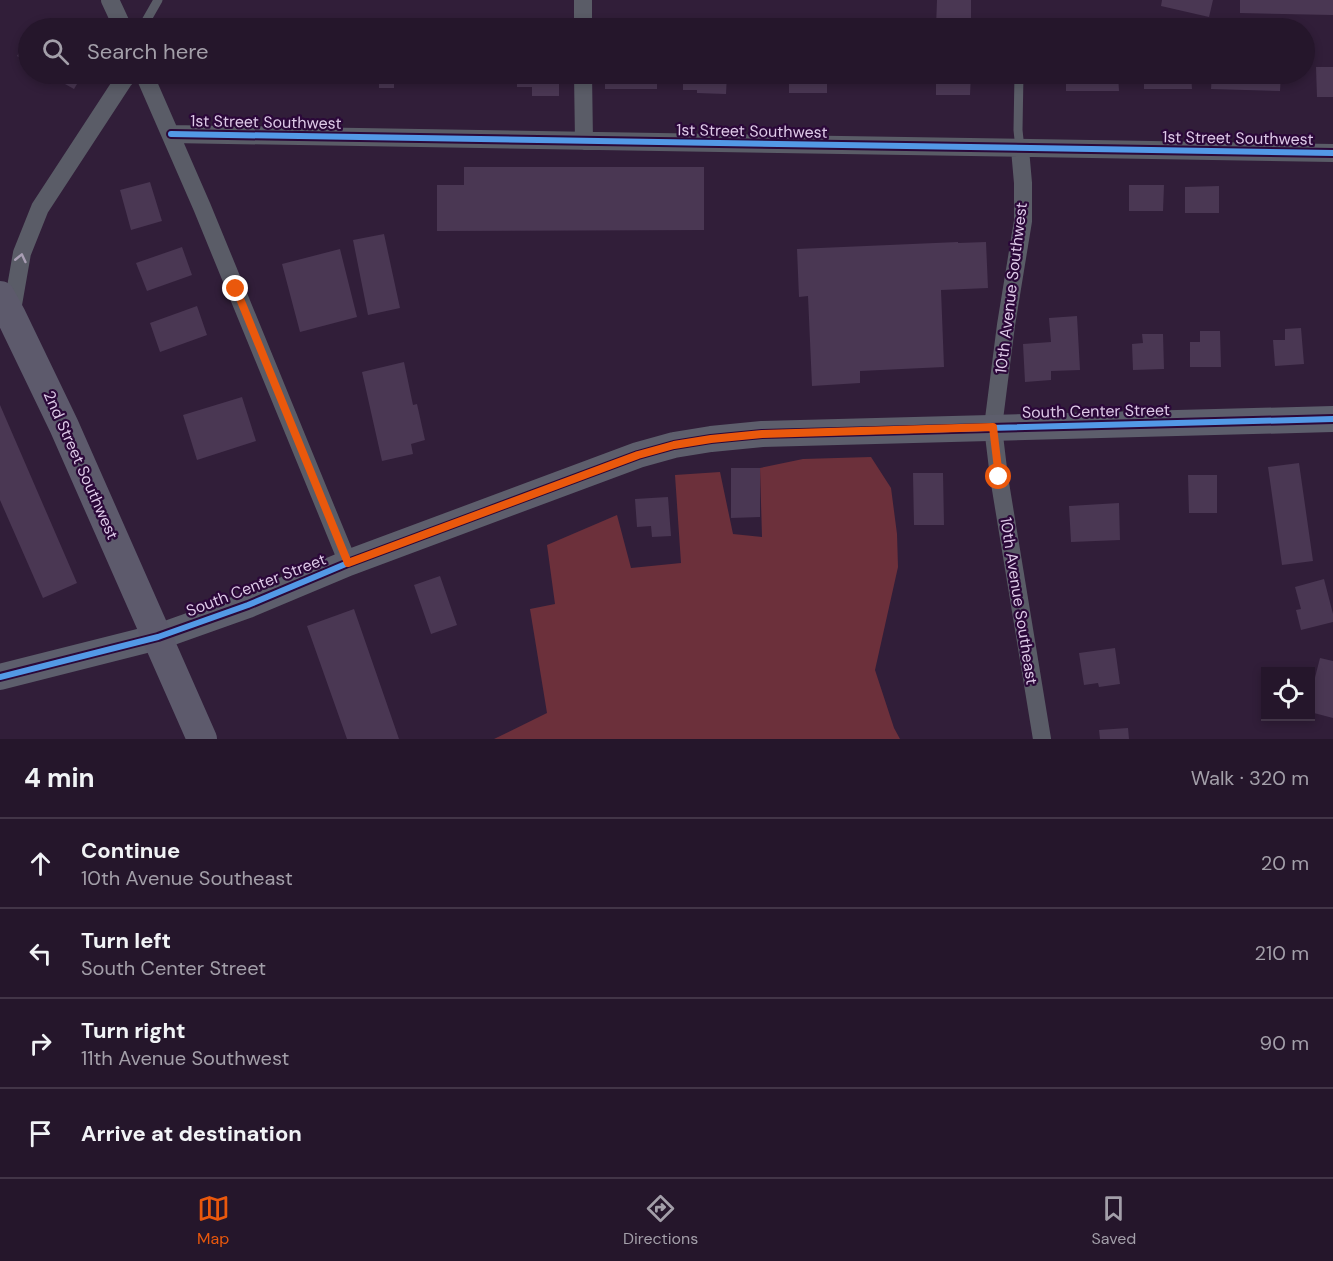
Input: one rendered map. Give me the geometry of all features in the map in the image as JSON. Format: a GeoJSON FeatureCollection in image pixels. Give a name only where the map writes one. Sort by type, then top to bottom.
{"type":"FeatureCollection","features":[{"type":"Feature","properties":{"kind":"main road","name":"2nd Street Southwest"},"geometry":{"type":"LineString","coordinates":[[6,306],[64,426],[202,739]]}},
{"type":"Feature","properties":{"kind":"street"},"geometry":{"type":"LineString","coordinates":[[110,0],[118,18]]}},
{"type":"Feature","properties":{"kind":"street"},"geometry":{"type":"LineString","coordinates":[[583,0],[583,18]]}},
{"type":"Feature","properties":{"kind":"street"},"geometry":{"type":"LineString","coordinates":[[6,306],[22,253],[40,208],[121,84]]}},
{"type":"Feature","properties":{"kind":"street"},"geometry":{"type":"LineString","coordinates":[[148,84],[202,207],[348,563]]}},
{"type":"Feature","properties":{"kind":"street"},"geometry":{"type":"LineString","coordinates":[[583,84],[584,141]]}},
{"type":"Feature","properties":{"kind":"street","name":"1st Street Southwest"},"geometry":{"type":"LineString","coordinates":[[171,134],[1333,153]]}},
{"type":"Feature","properties":{"kind":"street","name":"10th Avenue Southwest"},"geometry":{"type":"LineString","coordinates":[[993,427],[1006,325],[1023,221],[1020,149]]}},
{"type":"Feature","properties":{"kind":"street","name":"South Center Street"},"geometry":{"type":"LineString","coordinates":[[0,677],[158,637],[248,604],[348,563],[638,455],[674,445],[762,434],[1333,419]]}},
{"type":"Feature","properties":{"kind":"street","name":"10th Avenue Southeast"},"geometry":{"type":"LineString","coordinates":[[993,427],[999,477],[1042,739]]}},
{"type":"Feature","properties":{"kind":"lane"},"geometry":{"type":"LineString","coordinates":[[148,18],[158,0]]}},
{"type":"Feature","properties":{"kind":"lane"},"geometry":{"type":"LineString","coordinates":[[1019,84],[1020,149]]}},
{"type":"Feature","properties":{"kind":"shaded area"},"geometry":{"type":"Polygon","coordinates":[[[871,457],[891,488],[897,534],[898,567],[875,670],[894,728],[900,739],[494,739],[547,713],[530,609],[555,604],[547,545],[617,515],[631,568],[681,563],[675,475],[720,472],[733,534],[762,537],[760,468],[803,459],[871,457]]]}},
{"type":"Feature","properties":{"kind":"building"},"geometry":{"type":"Polygon","coordinates":[[[937,0],[971,0],[971,18],[936,18],[937,0]]]}},
{"type":"Feature","properties":{"kind":"building"},"geometry":{"type":"Polygon","coordinates":[[[1162,0],[1213,0],[1209,17],[1161,6],[1162,0]]]}},
{"type":"Feature","properties":{"kind":"building"},"geometry":{"type":"Polygon","coordinates":[[[1240,0],[1333,0],[1333,15],[1240,13],[1240,0]]]}},
{"type":"Feature","properties":{"kind":"building"},"geometry":{"type":"Polygon","coordinates":[[[1316,67],[1333,67],[1333,97],[1317,97],[1316,67]]]}},
{"type":"Feature","properties":{"kind":"building"},"geometry":{"type":"Polygon","coordinates":[[[65,84],[77,84],[74,89],[65,84]]]}},
{"type":"Feature","properties":{"kind":"building"},"geometry":{"type":"Polygon","coordinates":[[[379,84],[394,84],[394,88],[379,88],[379,84]]]}},
{"type":"Feature","properties":{"kind":"building"},"geometry":{"type":"Polygon","coordinates":[[[517,84],[559,84],[559,96],[532,96],[532,87],[517,87],[517,84]]]}},
{"type":"Feature","properties":{"kind":"building"},"geometry":{"type":"Polygon","coordinates":[[[605,84],[657,84],[657,89],[605,89],[605,84]]]}},
{"type":"Feature","properties":{"kind":"building"},"geometry":{"type":"Polygon","coordinates":[[[683,84],[726,84],[726,94],[683,90],[683,84]]]}},
{"type":"Feature","properties":{"kind":"building"},"geometry":{"type":"Polygon","coordinates":[[[789,84],[827,84],[827,93],[789,93],[789,84]]]}},
{"type":"Feature","properties":{"kind":"building"},"geometry":{"type":"Polygon","coordinates":[[[936,84],[971,84],[970,95],[936,95],[936,84]]]}},
{"type":"Feature","properties":{"kind":"building"},"geometry":{"type":"Polygon","coordinates":[[[1066,84],[1119,84],[1119,91],[1066,91],[1066,84]]]}},
{"type":"Feature","properties":{"kind":"building"},"geometry":{"type":"Polygon","coordinates":[[[1144,84],[1192,84],[1192,89],[1144,89],[1144,84]]]}},
{"type":"Feature","properties":{"kind":"building"},"geometry":{"type":"Polygon","coordinates":[[[1211,84],[1280,84],[1280,91],[1211,89],[1211,84]]]}},
{"type":"Feature","properties":{"kind":"building"},"geometry":{"type":"Polygon","coordinates":[[[464,167],[704,167],[704,230],[437,231],[437,185],[464,185],[464,167]]]}},
{"type":"Feature","properties":{"kind":"building"},"geometry":{"type":"Polygon","coordinates":[[[150,182],[162,221],[131,230],[120,190],[150,182]]]}},
{"type":"Feature","properties":{"kind":"building"},"geometry":{"type":"Polygon","coordinates":[[[1129,185],[1164,185],[1163,211],[1129,211],[1129,185]]]}},
{"type":"Feature","properties":{"kind":"building"},"geometry":{"type":"Polygon","coordinates":[[[1219,186],[1219,213],[1185,213],[1185,187],[1219,186]]]}},
{"type":"Feature","properties":{"kind":"building"},"geometry":{"type":"Polygon","coordinates":[[[384,234],[400,308],[368,315],[353,240],[384,234]]]}},
{"type":"Feature","properties":{"kind":"building"},"geometry":{"type":"Polygon","coordinates":[[[986,242],[988,288],[941,290],[944,367],[860,371],[860,383],[812,386],[808,296],[799,297],[797,249],[986,242]]]}},
{"type":"Feature","properties":{"kind":"building"},"geometry":{"type":"Polygon","coordinates":[[[182,247],[192,275],[147,291],[136,263],[182,247]]]}},
{"type":"Feature","properties":{"kind":"building"},"geometry":{"type":"Polygon","coordinates":[[[340,249],[357,317],[300,332],[282,264],[340,249]]]}},
{"type":"Feature","properties":{"kind":"building"},"geometry":{"type":"Polygon","coordinates":[[[197,306],[207,335],[160,352],[150,323],[197,306]]]}},
{"type":"Feature","properties":{"kind":"building"},"geometry":{"type":"Polygon","coordinates":[[[1077,316],[1080,370],[1051,371],[1051,380],[1025,382],[1023,344],[1051,342],[1049,318],[1077,316]]]}},
{"type":"Feature","properties":{"kind":"building"},"geometry":{"type":"Polygon","coordinates":[[[1301,328],[1304,364],[1275,366],[1273,340],[1285,340],[1285,329],[1301,328]]]}},
{"type":"Feature","properties":{"kind":"building"},"geometry":{"type":"Polygon","coordinates":[[[1200,331],[1220,331],[1221,367],[1190,367],[1190,342],[1200,342],[1200,331]]]}},
{"type":"Feature","properties":{"kind":"building"},"geometry":{"type":"Polygon","coordinates":[[[1142,334],[1163,334],[1164,369],[1133,370],[1132,344],[1143,343],[1142,334]]]}},
{"type":"Feature","properties":{"kind":"building"},"geometry":{"type":"Polygon","coordinates":[[[404,362],[413,405],[417,404],[425,440],[411,444],[413,454],[382,461],[362,372],[404,362]]]}},
{"type":"Feature","properties":{"kind":"building"},"geometry":{"type":"Polygon","coordinates":[[[242,397],[256,441],[197,460],[183,415],[242,397]]]}},
{"type":"Feature","properties":{"kind":"building"},"geometry":{"type":"Polygon","coordinates":[[[0,405],[77,583],[43,598],[0,500],[0,405]]]}},
{"type":"Feature","properties":{"kind":"building"},"geometry":{"type":"Polygon","coordinates":[[[1299,463],[1313,561],[1282,565],[1268,467],[1299,463]]]}},
{"type":"Feature","properties":{"kind":"building"},"geometry":{"type":"Polygon","coordinates":[[[731,468],[760,468],[760,517],[731,518],[731,468]]]}},
{"type":"Feature","properties":{"kind":"building"},"geometry":{"type":"Polygon","coordinates":[[[913,473],[943,473],[944,525],[914,525],[913,473]]]}},
{"type":"Feature","properties":{"kind":"building"},"geometry":{"type":"Polygon","coordinates":[[[1188,475],[1217,475],[1217,513],[1189,513],[1188,475]]]}},
{"type":"Feature","properties":{"kind":"building"},"geometry":{"type":"Polygon","coordinates":[[[668,497],[671,536],[652,537],[651,526],[637,527],[635,499],[668,497]]]}},
{"type":"Feature","properties":{"kind":"building"},"geometry":{"type":"Polygon","coordinates":[[[1119,503],[1120,540],[1071,542],[1069,506],[1119,503]]]}},
{"type":"Feature","properties":{"kind":"building"},"geometry":{"type":"Polygon","coordinates":[[[440,576],[457,625],[431,634],[414,585],[440,576]]]}},
{"type":"Feature","properties":{"kind":"building"},"geometry":{"type":"Polygon","coordinates":[[[1324,579],[1333,622],[1301,630],[1296,610],[1301,609],[1295,587],[1324,579]]]}},
{"type":"Feature","properties":{"kind":"building"},"geometry":{"type":"Polygon","coordinates":[[[354,609],[399,739],[347,739],[307,626],[354,609]]]}},
{"type":"Feature","properties":{"kind":"building"},"geometry":{"type":"Polygon","coordinates":[[[1115,648],[1120,684],[1099,687],[1098,683],[1084,685],[1079,653],[1115,648]]]}},
{"type":"Feature","properties":{"kind":"building"},"geometry":{"type":"Polygon","coordinates":[[[1320,658],[1333,661],[1333,718],[1315,713],[1315,678],[1320,658]]]}},
{"type":"Feature","properties":{"kind":"building"},"geometry":{"type":"Polygon","coordinates":[[[1128,728],[1129,739],[1100,739],[1099,730],[1128,728]]]}},
{"type":"Feature","properties":{"kind":"cycle path"},"geometry":{"type":"LineString","coordinates":[[171,134],[1333,153]]}},
{"type":"Feature","properties":{"kind":"cycle path"},"geometry":{"type":"LineString","coordinates":[[0,677],[158,637],[248,605],[348,563],[638,455],[674,445],[762,434],[1333,419]]}},
{"type":"Feature","properties":{"kind":"route"},"geometry":{"type":"LineString","coordinates":[[236,289],[348,563],[638,455],[674,445],[711,439],[762,434],[993,427],[999,477]]}}]}
